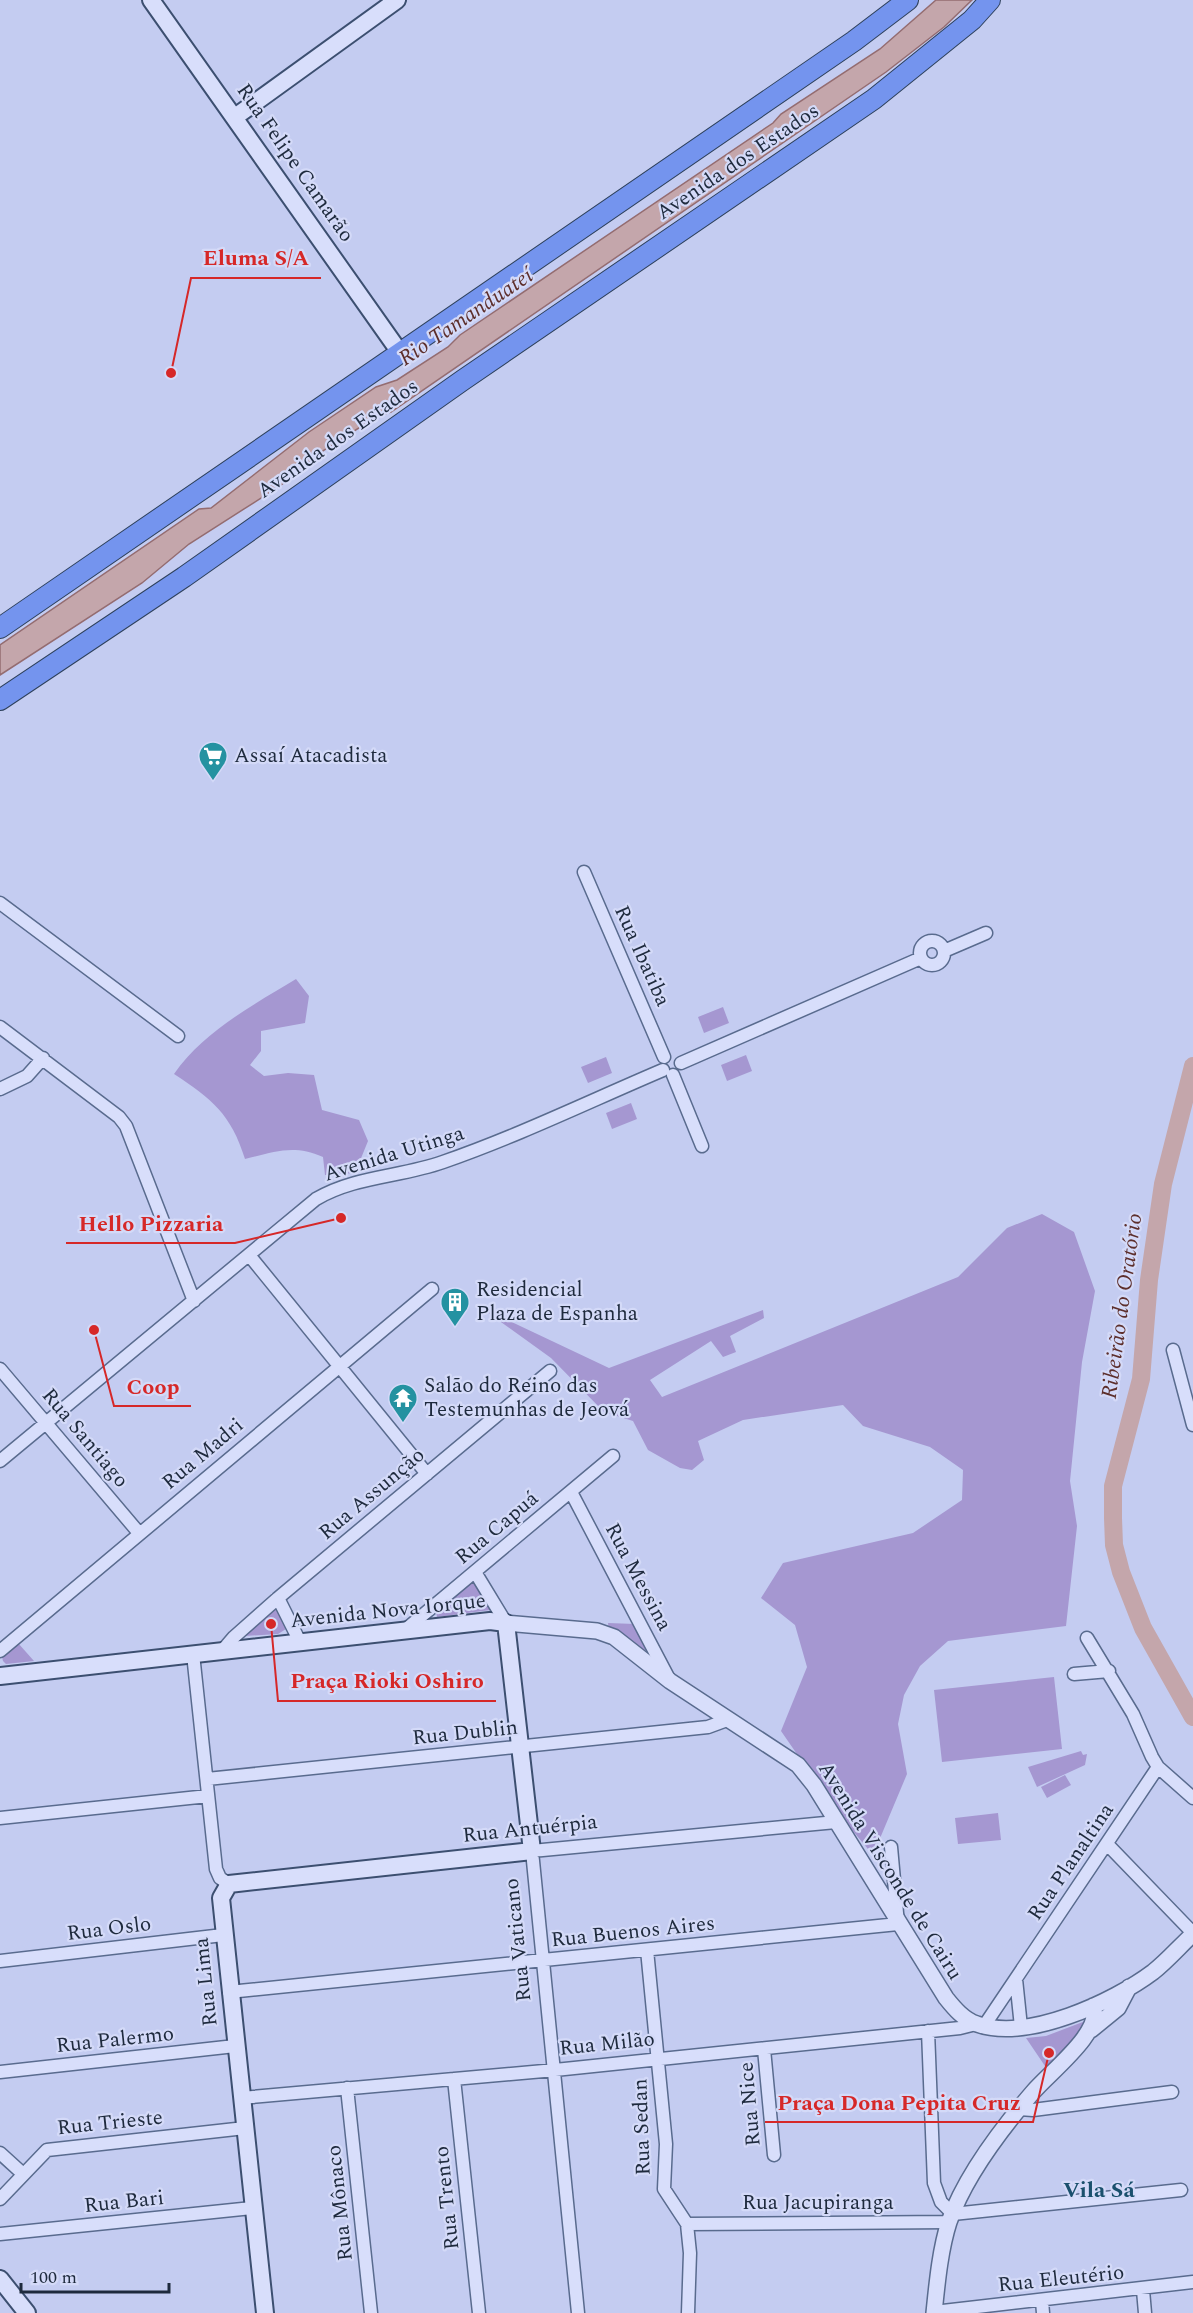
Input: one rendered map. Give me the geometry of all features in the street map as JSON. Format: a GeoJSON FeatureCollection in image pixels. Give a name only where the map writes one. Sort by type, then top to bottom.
{"type":"FeatureCollection","features":[{"type":"Feature","properties":{"kind":"highway","name":"Avenida dos Estados"},"geometry":{"type":"LineString","coordinates":[[0,627],[401,354],[844,48],[908,0]]}},
{"type":"Feature","properties":{"kind":"highway","name":"Avenida dos Estados"},"geometry":{"type":"LineString","coordinates":[[0,700],[184,577],[463,380],[874,99],[972,20],[990,0]]}},
{"type":"Feature","properties":{"kind":"main road","name":"Rua Felipe Camarão"},"geometry":{"type":"LineString","coordinates":[[151,0],[401,354]]}},
{"type":"Feature","properties":{"kind":"main road"},"geometry":{"type":"LineString","coordinates":[[235,117],[397,0]]}},
{"type":"Feature","properties":{"kind":"main road","name":"Avenida Nova Iorque"},"geometry":{"type":"LineString","coordinates":[[0,1676],[490,1621],[506,1623]]}},
{"type":"Feature","properties":{"kind":"main road","name":"Rua Vaticano"},"geometry":{"type":"LineString","coordinates":[[506,1623],[532,1851]]}},
{"type":"Feature","properties":{"kind":"main road","name":"Rua Antuérpia"},"geometry":{"type":"LineString","coordinates":[[229,1884],[532,1851]]}},
{"type":"Feature","properties":{"kind":"main road","name":"Rua Lima"},"geometry":{"type":"LineString","coordinates":[[229,1884],[220,1903],[265,2313]]}},
{"type":"Feature","properties":{"kind":"main road"},"geometry":{"type":"LineString","coordinates":[[1,2283],[27,2313]]}},
{"type":"Feature","properties":{"kind":"street","name":"Rua Ibatiba"},"geometry":{"type":"LineString","coordinates":[[584,872],[664,1057]]}},
{"type":"Feature","properties":{"kind":"street"},"geometry":{"type":"LineString","coordinates":[[0,903],[178,1036]]}},
{"type":"Feature","properties":{"kind":"street"},"geometry":{"type":"LineString","coordinates":[[944,951],[986,933]]}},
{"type":"Feature","properties":{"kind":"street"},"geometry":{"type":"LineString","coordinates":[[928,941],[937,942],[944,951],[943,959],[934,965],[926,964],[921,958],[920,950],[928,941]]}},
{"type":"Feature","properties":{"kind":"street"},"geometry":{"type":"LineString","coordinates":[[681,1063],[921,958]]}},
{"type":"Feature","properties":{"kind":"street"},"geometry":{"type":"LineString","coordinates":[[0,1027],[119,1117],[126,1126],[194,1302]]}},
{"type":"Feature","properties":{"kind":"street"},"geometry":{"type":"LineString","coordinates":[[668,1072],[680,1069],[681,1063],[676,1055],[664,1057],[661,1065],[668,1072],[702,1146]]}},
{"type":"Feature","properties":{"kind":"street"},"geometry":{"type":"LineString","coordinates":[[0,1089],[27,1076],[43,1058]]}},
{"type":"Feature","properties":{"kind":"street","name":"Avenida Utinga"},"geometry":{"type":"LineString","coordinates":[[0,1461],[328,1192],[348,1184],[422,1170],[451,1160],[668,1072]]}},
{"type":"Feature","properties":{"kind":"street"},"geometry":{"type":"LineString","coordinates":[[249,1255],[427,1474]]}},
{"type":"Feature","properties":{"kind":"street","name":"Rua Madri"},"geometry":{"type":"LineString","coordinates":[[0,1651],[432,1289]]}},
{"type":"Feature","properties":{"kind":"street"},"geometry":{"type":"LineString","coordinates":[[1173,1350],[1193,1425]]}},
{"type":"Feature","properties":{"kind":"street","name":"Rua Santiago"},"geometry":{"type":"LineString","coordinates":[[0,1369],[140,1533]]}},
{"type":"Feature","properties":{"kind":"street","name":"Rua Assunção"},"geometry":{"type":"LineString","coordinates":[[222,1651],[234,1637],[278,1598],[550,1371]]}},
{"type":"Feature","properties":{"kind":"street","name":"Rua Capuá"},"geometry":{"type":"LineString","coordinates":[[405,1630],[614,1456]]}},
{"type":"Feature","properties":{"kind":"street","name":"Rua Messina"},"geometry":{"type":"LineString","coordinates":[[571,1492],[670,1681]]}},
{"type":"Feature","properties":{"kind":"street","name":"Rua Vaticano"},"geometry":{"type":"LineString","coordinates":[[475,1572],[506,1623]]}},
{"type":"Feature","properties":{"kind":"street"},"geometry":{"type":"LineString","coordinates":[[278,1598],[300,1642]]}},
{"type":"Feature","properties":{"kind":"street","name":"Avenida Nova Iorque"},"geometry":{"type":"LineString","coordinates":[[506,1623],[602,1632]]}},
{"type":"Feature","properties":{"kind":"street","name":"Avenida Visconde de Cairu"},"geometry":{"type":"LineString","coordinates":[[602,1632],[619,1640],[670,1681],[798,1765],[951,2005],[980,2025]]}},
{"type":"Feature","properties":{"kind":"street"},"geometry":{"type":"LineString","coordinates":[[1086,1638],[1109,1671],[1158,1767],[1193,1798]]}},
{"type":"Feature","properties":{"kind":"street"},"geometry":{"type":"LineString","coordinates":[[193,1654],[216,1869],[220,1878],[229,1884]]}},
{"type":"Feature","properties":{"kind":"street"},"geometry":{"type":"LineString","coordinates":[[1074,1674],[1109,1671]]}},
{"type":"Feature","properties":{"kind":"street","name":"Rua Dublin"},"geometry":{"type":"LineString","coordinates":[[207,1779],[708,1727],[727,1720]]}},
{"type":"Feature","properties":{"kind":"street","name":"Rua Planaltina"},"geometry":{"type":"LineString","coordinates":[[980,2025],[1016,1979],[1158,1767]]}},
{"type":"Feature","properties":{"kind":"street"},"geometry":{"type":"LineString","coordinates":[[0,1818],[208,1796]]}},
{"type":"Feature","properties":{"kind":"street","name":"Rua Antuérpia"},"geometry":{"type":"LineString","coordinates":[[532,1851],[836,1822]]}},
{"type":"Feature","properties":{"kind":"street"},"geometry":{"type":"LineString","coordinates":[[980,2025],[1021,2027],[1051,2021],[1093,2006],[1154,1971],[1193,1934],[1107,1844]]}},
{"type":"Feature","properties":{"kind":"street"},"geometry":{"type":"LineString","coordinates":[[891,1847],[898,1924]]}},
{"type":"Feature","properties":{"kind":"street","name":"Rua Vaticano"},"geometry":{"type":"LineString","coordinates":[[532,1851],[578,2313]]}},
{"type":"Feature","properties":{"kind":"street","name":"Rua Buenos Aires"},"geometry":{"type":"LineString","coordinates":[[229,1992],[898,1924]]}},
{"type":"Feature","properties":{"kind":"street","name":"Rua Oslo"},"geometry":{"type":"LineString","coordinates":[[0,1961],[223,1935]]}},
{"type":"Feature","properties":{"kind":"street","name":"Rua Sedan"},"geometry":{"type":"LineString","coordinates":[[647,1950],[666,2151],[664,2190],[687,2224]]}},
{"type":"Feature","properties":{"kind":"street"},"geometry":{"type":"LineString","coordinates":[[1016,1979],[1021,2027]]}},
{"type":"Feature","properties":{"kind":"street"},"geometry":{"type":"LineString","coordinates":[[934,2313],[951,2218],[983,2158],[1019,2109],[1091,2030],[1118,2008],[1129,1987]]}},
{"type":"Feature","properties":{"kind":"street"},"geometry":{"type":"LineString","coordinates":[[1091,2030],[1096,2016],[1093,2006]]}},
{"type":"Feature","properties":{"kind":"street","name":"Rua Milão"},"geometry":{"type":"LineString","coordinates":[[241,2098],[555,2070],[980,2025]]}},
{"type":"Feature","properties":{"kind":"street"},"geometry":{"type":"LineString","coordinates":[[928,2031],[934,2183],[941,2202],[951,2218]]}},
{"type":"Feature","properties":{"kind":"street","name":"Rua Palermo"},"geometry":{"type":"LineString","coordinates":[[0,2072],[235,2046]]}},
{"type":"Feature","properties":{"kind":"street","name":"Rua Nice"},"geometry":{"type":"LineString","coordinates":[[764,2049],[774,2155]]}},
{"type":"Feature","properties":{"kind":"street","name":"Rua Trento"},"geometry":{"type":"LineString","coordinates":[[454,2079],[479,2313]]}},
{"type":"Feature","properties":{"kind":"street","name":"Rua Mônaco"},"geometry":{"type":"LineString","coordinates":[[347,2088],[371,2313]]}},
{"type":"Feature","properties":{"kind":"street"},"geometry":{"type":"LineString","coordinates":[[1019,2109],[1033,2110],[1172,2092]]}},
{"type":"Feature","properties":{"kind":"street","name":"Rua Trieste"},"geometry":{"type":"LineString","coordinates":[[0,2199],[22,2173],[47,2150],[245,2128]]}},
{"type":"Feature","properties":{"kind":"street"},"geometry":{"type":"LineString","coordinates":[[0,2154],[22,2173]]}},
{"type":"Feature","properties":{"kind":"street","name":"Rua Jacupiranga"},"geometry":{"type":"LineString","coordinates":[[687,2224],[951,2218],[1181,2190]]}},
{"type":"Feature","properties":{"kind":"street","name":"Rua Bari"},"geometry":{"type":"LineString","coordinates":[[0,2234],[252,2208]]}},
{"type":"Feature","properties":{"kind":"street"},"geometry":{"type":"LineString","coordinates":[[687,2224],[690,2253],[688,2313]]}},
{"type":"Feature","properties":{"kind":"street","name":"Rua Eleutério"},"geometry":{"type":"LineString","coordinates":[[934,2313],[1043,2307],[1193,2282]]}},
{"type":"Feature","properties":{"kind":"street"},"geometry":{"type":"LineString","coordinates":[[1143,2290],[1145,2313]]}},
{"type":"Feature","properties":{"kind":"shaded area"},"geometry":{"type":"Polygon","coordinates":[[[936,0],[972,0],[944,27],[886,72],[391,412],[376,417],[321,452],[280,486],[189,544],[142,583],[0,675],[0,645],[199,509],[211,508],[309,432],[376,387],[397,380],[448,347],[460,335],[773,123],[781,114],[880,49],[936,0]]]}},
{"type":"Feature","properties":{"kind":"shaded area"},"geometry":{"type":"Polygon","coordinates":[[[296,979],[309,996],[305,1023],[261,1031],[261,1051],[250,1065],[264,1076],[288,1073],[314,1075],[322,1110],[359,1120],[368,1141],[355,1173],[325,1175],[323,1157],[302,1151],[275,1152],[245,1159],[233,1130],[219,1109],[174,1074],[199,1045],[214,1032],[246,1009],[296,979]]]}},
{"type":"Feature","properties":{"kind":"shaded area"},"geometry":{"type":"Polygon","coordinates":[[[723,1007],[729,1023],[704,1033],[698,1017],[723,1007]]]}},
{"type":"Feature","properties":{"kind":"shaded area"},"geometry":{"type":"Polygon","coordinates":[[[746,1055],[752,1071],[727,1081],[721,1065],[746,1055]]]}},
{"type":"Feature","properties":{"kind":"shaded area"},"geometry":{"type":"Polygon","coordinates":[[[606,1057],[612,1073],[588,1083],[581,1067],[606,1057]]]}},
{"type":"Feature","properties":{"kind":"shaded area"},"geometry":{"type":"Polygon","coordinates":[[[631,1103],[637,1119],[612,1129],[606,1113],[631,1103]]]}},
{"type":"Feature","properties":{"kind":"shaded area"},"geometry":{"type":"Polygon","coordinates":[[[1042,1214],[1074,1232],[1095,1291],[1082,1362],[1070,1481],[1077,1526],[1066,1626],[948,1641],[920,1666],[904,1695],[898,1724],[907,1774],[873,1855],[837,1812],[781,1731],[807,1667],[795,1625],[761,1598],[783,1563],[913,1533],[962,1500],[963,1470],[930,1447],[863,1426],[843,1405],[743,1420],[698,1441],[704,1460],[692,1470],[680,1468],[648,1450],[633,1421],[604,1412],[551,1358],[480,1307],[609,1368],[763,1310],[764,1318],[730,1336],[736,1352],[723,1357],[711,1341],[650,1380],[662,1397],[958,1277],[1007,1228],[1042,1214]]]}},
{"type":"Feature","properties":{"kind":"shaded area"},"geometry":{"type":"Polygon","coordinates":[[[473,1581],[490,1610],[437,1617],[436,1611],[473,1581]]]}},
{"type":"Feature","properties":{"kind":"shaded area"},"geometry":{"type":"Polygon","coordinates":[[[275,1609],[287,1625],[286,1629],[278,1634],[245,1636],[275,1609]]]}},
{"type":"Feature","properties":{"kind":"shaded area"},"geometry":{"type":"Polygon","coordinates":[[[608,1623],[635,1624],[646,1651],[609,1630],[608,1623]]]}},
{"type":"Feature","properties":{"kind":"shaded area"},"geometry":{"type":"Polygon","coordinates":[[[18,1643],[34,1661],[6,1664],[2,1657],[18,1643]]]}},
{"type":"Feature","properties":{"kind":"shaded area"},"geometry":{"type":"Polygon","coordinates":[[[1054,1677],[1062,1749],[942,1762],[934,1690],[1054,1677]]]}},
{"type":"Feature","properties":{"kind":"shaded area"},"geometry":{"type":"Polygon","coordinates":[[[1081,1751],[1083,1755],[1087,1754],[1085,1765],[1037,1787],[1028,1767],[1081,1751]]]}},
{"type":"Feature","properties":{"kind":"shaded area"},"geometry":{"type":"Polygon","coordinates":[[[1065,1775],[1071,1785],[1047,1798],[1041,1787],[1065,1775]]]}},
{"type":"Feature","properties":{"kind":"shaded area"},"geometry":{"type":"Polygon","coordinates":[[[998,1813],[1001,1840],[958,1844],[955,1818],[998,1813]]]}},
{"type":"Feature","properties":{"kind":"shaded area"},"geometry":{"type":"Polygon","coordinates":[[[1088,2020],[1091,2022],[1047,2069],[1026,2038],[1046,2036],[1088,2020]]]}},
{"type":"Feature","properties":{"kind":"waterway","name":"Ribeirão do Oratório"},"geometry":{"type":"LineString","coordinates":[[1193,1066],[1163,1184],[1149,1280],[1141,1379],[1113,1486],[1114,1545],[1121,1572],[1143,1628],[1193,1717]]}},
{"type":"Feature","properties":{"kind":"place","name":"Eluma S/A"},"geometry":{"type":"Point","coordinates":[171,373]}},
{"type":"Feature","properties":{"kind":"place","name":"Assaí Atacadista"},"geometry":{"type":"Point","coordinates":[213,782]}},
{"type":"Feature","properties":{"kind":"place","name":"Hello Pizzaria"},"geometry":{"type":"Point","coordinates":[341,1218]}},
{"type":"Feature","properties":{"kind":"place","name":"Residencial Plaza de Espanha"},"geometry":{"type":"Point","coordinates":[455,1328]}},
{"type":"Feature","properties":{"kind":"place","name":"Coop"},"geometry":{"type":"Point","coordinates":[94,1330]}},
{"type":"Feature","properties":{"kind":"place","name":"Salão do Reino das Testemunhas de Jeová"},"geometry":{"type":"Point","coordinates":[403,1424]}},
{"type":"Feature","properties":{"kind":"place","name":"Praça Rioki Oshiro"},"geometry":{"type":"Point","coordinates":[271,1624]}},
{"type":"Feature","properties":{"kind":"place","name":"Praça Dona Pepita Cruz"},"geometry":{"type":"Point","coordinates":[1049,2053]}},
{"type":"Feature","properties":{"kind":"district","name":"Vila Sá"},"geometry":{"type":"Point","coordinates":[1099,2190]}},
{"type":"Feature","properties":{"kind":"water label","name":"Rio Tamanduateí"},"geometry":{"type":"Point","coordinates":[466,317]}}]}
